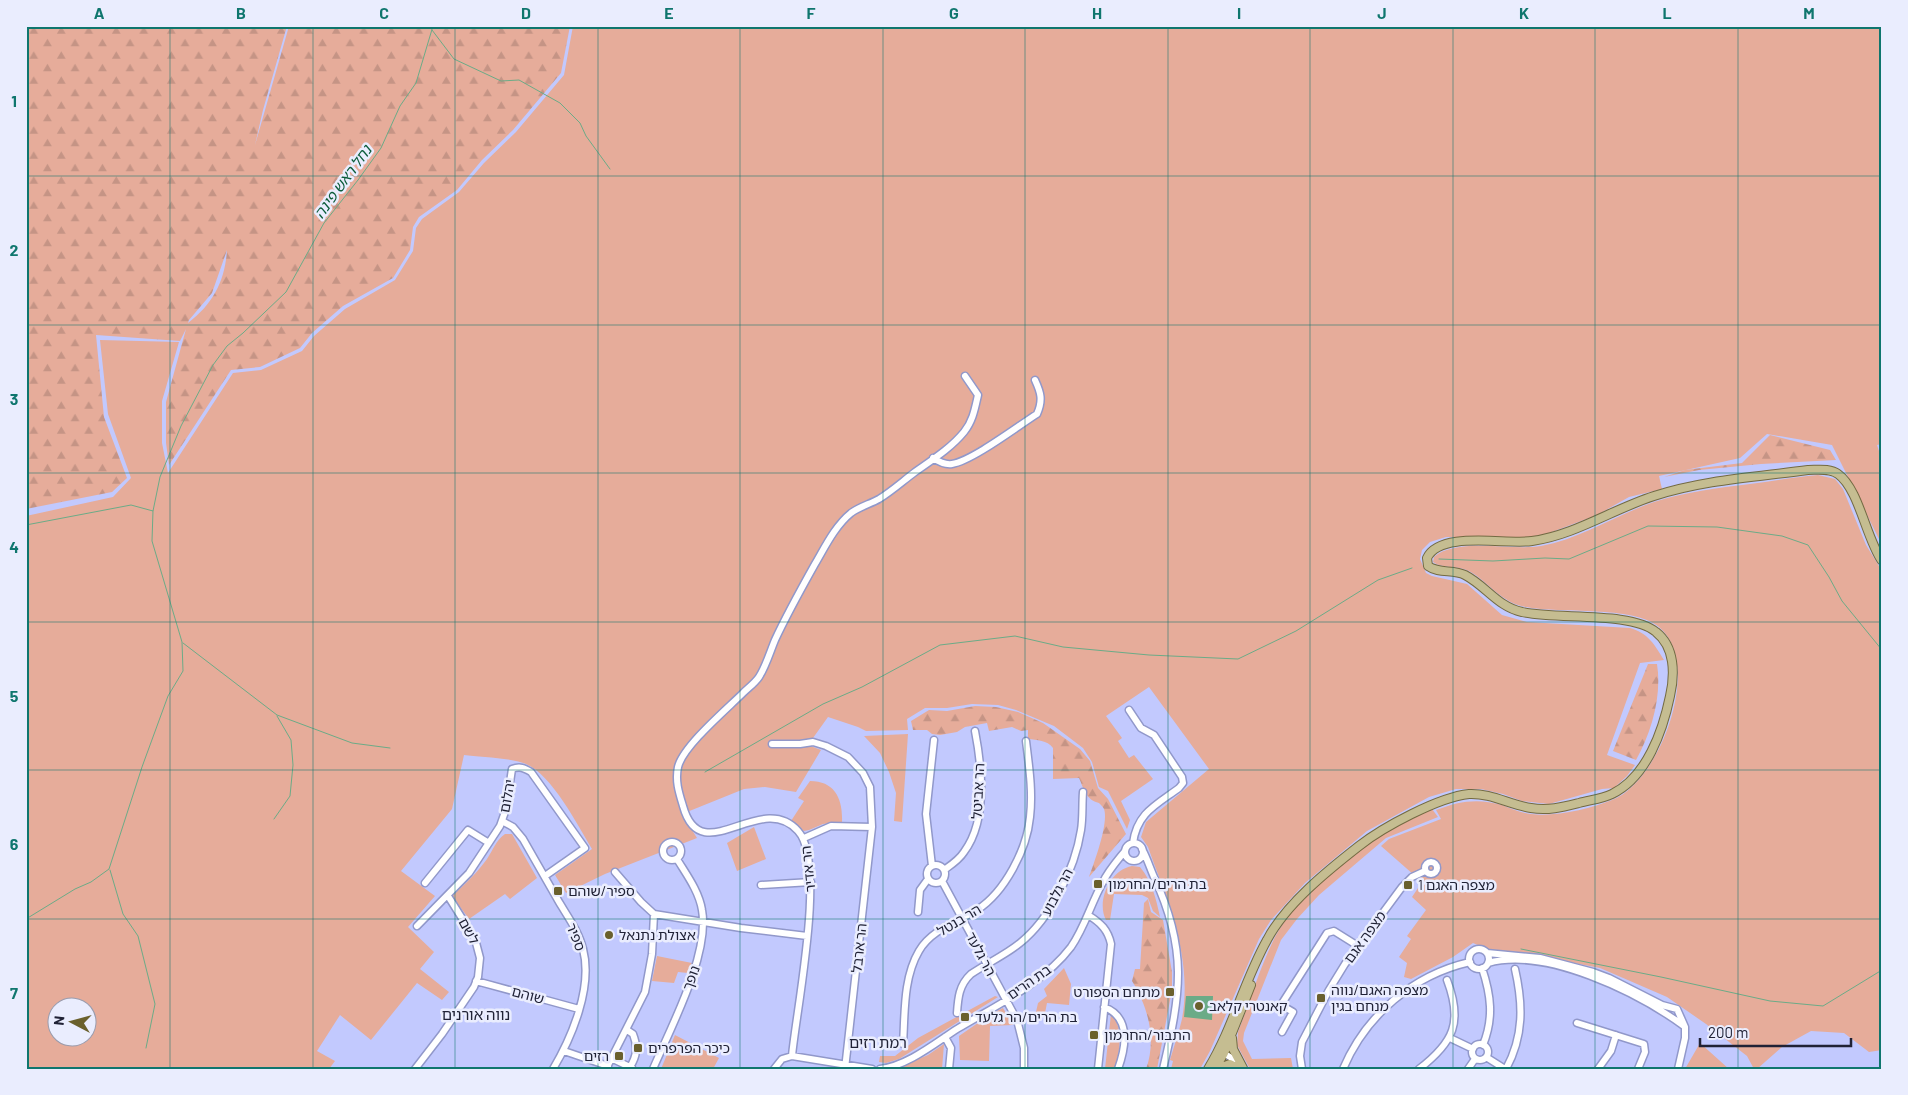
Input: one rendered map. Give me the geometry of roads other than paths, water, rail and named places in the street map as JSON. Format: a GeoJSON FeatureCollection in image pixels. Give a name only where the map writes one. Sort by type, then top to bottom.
{"type":"FeatureCollection","features":[{"type":"Feature","properties":{"kind":"main road"},"geometry":{"type":"LineString","coordinates":[[1216,1069],[1259,955],[1273,929],[1306,892],[1360,845],[1382,830],[1416,813],[1448,799],[1470,794],[1490,796],[1520,806],[1544,810],[1605,796],[1619,790],[1634,777],[1650,754],[1656,740],[1668,708],[1672,677],[1669,650],[1662,638],[1649,627],[1630,622],[1533,614],[1514,610],[1500,603],[1466,576],[1432,569],[1428,566],[1429,554],[1434,549],[1450,543],[1464,541],[1516,542],[1543,539],[1568,532],[1640,501],[1686,487],[1808,470],[1826,470],[1838,474],[1848,486],[1871,543],[1882,561]]}},
{"type":"Feature","properties":{"kind":"main road"},"geometry":{"type":"LineString","coordinates":[[1242,1068],[1234,1054],[1232,1044],[1237,1024],[1270,939],[1285,914]]}},
{"type":"Feature","properties":{"kind":"main road"},"geometry":{"type":"LineString","coordinates":[[1208,1069],[1221,1052],[1237,1024]]}},
{"type":"Feature","properties":{"kind":"main road"},"geometry":{"type":"LineString","coordinates":[[1216,1069],[1230,1064],[1242,1068]]}},
{"type":"Feature","properties":{"kind":"street","name":"הר אדיר"},"geometry":{"type":"LineString","coordinates":[[792,1056],[811,903],[811,882],[804,838],[792,824],[771,818],[754,820],[715,833],[702,831],[695,826],[684,811],[677,779],[678,770],[682,756],[758,678],[790,608],[830,538],[851,514],[881,498],[964,432],[974,415],[978,395],[965,376]]}},
{"type":"Feature","properties":{"kind":"street"},"geometry":{"type":"LineString","coordinates":[[933,458],[941,463],[952,464],[971,456],[1037,414],[1041,405],[1042,394],[1034,380]]}},
{"type":"Feature","properties":{"kind":"street"},"geometry":{"type":"LineString","coordinates":[[1129,710],[1141,728],[1154,735],[1182,777],[1183,783],[1141,818],[1135,830],[1133,843]]}},
{"type":"Feature","properties":{"kind":"street","name":"הר אביטל"},"geometry":{"type":"LineString","coordinates":[[944,870],[964,852],[976,827],[982,767],[975,731]]}},
{"type":"Feature","properties":{"kind":"street"},"geometry":{"type":"LineString","coordinates":[[918,912],[920,890],[928,879],[928,871],[932,866],[926,814],[934,740]]}},
{"type":"Feature","properties":{"kind":"street","name":"הר בנטל"},"geometry":{"type":"LineString","coordinates":[[902,1044],[907,987],[919,950],[931,936],[983,906],[1001,887],[1013,867],[1024,840],[1030,818],[1030,776],[1026,741]]}},
{"type":"Feature","properties":{"kind":"street","name":"הר ארבל"},"geometry":{"type":"LineString","coordinates":[[772,744],[813,742],[826,746],[848,757],[863,773],[870,787],[872,827],[845,1067]]}},
{"type":"Feature","properties":{"kind":"street","name":"יהלום"},"geometry":{"type":"LineString","coordinates":[[417,926],[448,896],[469,872],[489,843],[502,821],[506,809],[512,769],[523,767],[531,772],[585,848],[544,876]]}},
{"type":"Feature","properties":{"kind":"street","name":"הר גלבוע"},"geometry":{"type":"LineString","coordinates":[[957,1013],[962,985],[970,974],[1011,950],[1027,937],[1050,909],[1076,850],[1081,829],[1083,792]]}},
{"type":"Feature","properties":{"kind":"street","name":"ספיר"},"geometry":{"type":"LineString","coordinates":[[502,821],[518,832],[573,926],[583,950],[585,972],[579,1009],[564,1051],[553,1069]]}},
{"type":"Feature","properties":{"kind":"street"},"geometry":{"type":"LineString","coordinates":[[804,838],[831,826],[872,827]]}},
{"type":"Feature","properties":{"kind":"street"},"geometry":{"type":"LineString","coordinates":[[425,883],[468,830],[489,843]]}},
{"type":"Feature","properties":{"kind":"street"},"geometry":{"type":"LineString","coordinates":[[1152,871],[1145,864],[1126,856],[1127,846],[1133,843],[1138,844],[1142,849],[1152,871],[1169,913],[1177,944],[1176,1012],[1163,1069]]}},
{"type":"Feature","properties":{"kind":"street"},"geometry":{"type":"LineString","coordinates":[[1112,869],[1121,862],[1141,856],[1142,849]]}},
{"type":"Feature","properties":{"kind":"street","name":"בת הרים"},"geometry":{"type":"LineString","coordinates":[[880,1069],[898,1064],[945,1037],[1040,977],[1071,946],[1103,882],[1125,851]]}},
{"type":"Feature","properties":{"kind":"street","name":"נופך"},"geometry":{"type":"LineString","coordinates":[[654,1069],[696,964],[701,948],[704,922],[698,897],[677,858]]}},
{"type":"Feature","properties":{"kind":"street"},"geometry":{"type":"LineString","coordinates":[[928,879],[933,883],[942,881],[945,876],[944,870],[937,865],[932,866]]}},
{"type":"Feature","properties":{"kind":"street","name":"מצפה אגם"},"geometry":{"type":"LineString","coordinates":[[1302,1069],[1300,1056],[1304,1037],[1329,990],[1358,946],[1402,887],[1412,878],[1425,871]]}},
{"type":"Feature","properties":{"kind":"street"},"geometry":{"type":"LineString","coordinates":[[615,872],[654,914],[807,936]]}},
{"type":"Feature","properties":{"kind":"street","name":"הר גלעד"},"geometry":{"type":"LineString","coordinates":[[942,881],[1017,1020],[1024,1048],[1024,1069]]}},
{"type":"Feature","properties":{"kind":"street"},"geometry":{"type":"LineString","coordinates":[[761,885],[811,882]]}},
{"type":"Feature","properties":{"kind":"street","name":"לשם"},"geometry":{"type":"LineString","coordinates":[[415,1069],[442,1034],[476,981],[480,967],[479,948],[469,928],[448,896]]}},
{"type":"Feature","properties":{"kind":"street"},"geometry":{"type":"LineString","coordinates":[[564,1051],[607,1067],[613,1059],[645,992],[652,954],[654,914]]}},
{"type":"Feature","properties":{"kind":"street"},"geometry":{"type":"LineString","coordinates":[[1088,915],[1107,931],[1111,944],[1098,1069]]}},
{"type":"Feature","properties":{"kind":"street"},"geometry":{"type":"LineString","coordinates":[[1282,1032],[1293,1012],[1281,1005],[1327,933],[1334,931],[1358,946]]}},
{"type":"Feature","properties":{"kind":"street"},"geometry":{"type":"LineString","coordinates":[[1678,1069],[1685,1038],[1685,1027],[1676,1010],[1662,1005],[1609,978],[1551,960],[1531,956],[1487,953],[1482,949],[1475,950],[1469,956],[1470,962],[1477,969],[1482,968],[1488,963],[1520,960],[1551,965],[1586,974],[1668,1014],[1685,1027]]}},
{"type":"Feature","properties":{"kind":"street"},"geometry":{"type":"LineString","coordinates":[[1487,953],[1488,963]]}},
{"type":"Feature","properties":{"kind":"street"},"geometry":{"type":"LineString","coordinates":[[1343,1069],[1351,1052],[1366,1029],[1392,1001],[1430,976],[1470,962]]}},
{"type":"Feature","properties":{"kind":"street"},"geometry":{"type":"LineString","coordinates":[[1482,968],[1488,984],[1491,1010],[1488,1032],[1483,1045]]}},
{"type":"Feature","properties":{"kind":"street"},"geometry":{"type":"LineString","coordinates":[[1486,1057],[1506,1069],[1515,1050],[1520,1024],[1521,998],[1515,969]]}},
{"type":"Feature","properties":{"kind":"street"},"geometry":{"type":"LineString","coordinates":[[1419,1069],[1450,1038],[1454,1025],[1455,1010],[1447,980]]}},
{"type":"Feature","properties":{"kind":"street","name":"שוהם"},"geometry":{"type":"LineString","coordinates":[[476,981],[579,1009]]}},
{"type":"Feature","properties":{"kind":"street"},"geometry":{"type":"LineString","coordinates":[[1104,1008],[1121,1018],[1124,1049],[1118,1069]]}},
{"type":"Feature","properties":{"kind":"street"},"geometry":{"type":"LineString","coordinates":[[1577,1022],[1644,1044],[1645,1052],[1638,1069]]}},
{"type":"Feature","properties":{"kind":"street"},"geometry":{"type":"LineString","coordinates":[[613,1059],[632,1068],[637,1046],[633,1034],[627,1030]]}},
{"type":"Feature","properties":{"kind":"street"},"geometry":{"type":"LineString","coordinates":[[1598,1069],[1611,1051],[1616,1035]]}},
{"type":"Feature","properties":{"kind":"street"},"geometry":{"type":"LineString","coordinates":[[945,1037],[951,1048],[949,1069]]}},
{"type":"Feature","properties":{"kind":"street"},"geometry":{"type":"LineString","coordinates":[[1450,1038],[1473,1049]]}},
{"type":"Feature","properties":{"kind":"street"},"geometry":{"type":"LineString","coordinates":[[1475,1059],[1472,1054],[1473,1049],[1476,1045],[1483,1045]]}},
{"type":"Feature","properties":{"kind":"street"},"geometry":{"type":"LineString","coordinates":[[1483,1045],[1487,1051],[1486,1057]]}},
{"type":"Feature","properties":{"kind":"street"},"geometry":{"type":"LineString","coordinates":[[1221,1052],[1237,1062],[1242,1068]]}},
{"type":"Feature","properties":{"kind":"street"},"geometry":{"type":"LineString","coordinates":[[774,1069],[782,1059],[792,1056],[845,1067],[872,1069]]}},
{"type":"Feature","properties":{"kind":"street"},"geometry":{"type":"LineString","coordinates":[[1475,1059],[1481,1060],[1486,1057]]}},
{"type":"Feature","properties":{"kind":"street"},"geometry":{"type":"LineString","coordinates":[[1468,1069],[1475,1059]]}},
{"type":"Feature","properties":{"kind":"waterway","name":"נחל ראש פינה"},"geometry":{"type":"LineString","coordinates":[[26,525],[131,505],[153,511],[160,477],[181,426],[213,365],[227,346],[286,292],[324,223],[381,148],[400,106],[416,83],[433,26]]}},
{"type":"Feature","properties":{"kind":"waterway"},"geometry":{"type":"LineString","coordinates":[[432,30],[454,59],[501,81],[519,80],[560,103],[580,123],[586,136],[610,169]]}},
{"type":"Feature","properties":{"kind":"waterway"},"geometry":{"type":"LineString","coordinates":[[26,919],[75,889],[91,882],[109,869],[142,767],[168,696],[183,671],[182,642],[152,541],[153,511]]}},
{"type":"Feature","properties":{"kind":"waterway"},"geometry":{"type":"LineString","coordinates":[[1439,559],[1493,561],[1545,558],[1569,559],[1648,526],[1717,527],[1782,536],[1808,545],[1842,601],[1882,650]]}},
{"type":"Feature","properties":{"kind":"waterway"},"geometry":{"type":"LineString","coordinates":[[705,772],[823,704],[862,687],[940,645],[1015,636],[1063,647],[1149,655],[1238,659],[1296,631],[1378,580],[1412,568]]}},
{"type":"Feature","properties":{"kind":"waterway"},"geometry":{"type":"LineString","coordinates":[[183,643],[277,715],[352,743],[390,748]]}},
{"type":"Feature","properties":{"kind":"waterway"},"geometry":{"type":"LineString","coordinates":[[274,819],[290,796],[293,765],[291,740],[277,716]]}},
{"type":"Feature","properties":{"kind":"waterway"},"geometry":{"type":"LineString","coordinates":[[110,870],[123,914],[138,936],[155,1004],[146,1048]]}},
{"type":"Feature","properties":{"kind":"waterway"},"geometry":{"type":"LineString","coordinates":[[1521,949],[1770,1001],[1823,1006],[1882,970]]}},
{"type":"Feature","properties":{"kind":"place","name":"בת הרים/החרמון"},"geometry":{"type":"Point","coordinates":[1098,884]}},
{"type":"Feature","properties":{"kind":"place","name":"מצפה האגם 1"},"geometry":{"type":"Point","coordinates":[1408,885]}},
{"type":"Feature","properties":{"kind":"place","name":"ספיר/שוהם"},"geometry":{"type":"Point","coordinates":[558,891]}},
{"type":"Feature","properties":{"kind":"place","name":"אצולת נתנאל"},"geometry":{"type":"Point","coordinates":[609,935]}},
{"type":"Feature","properties":{"kind":"place","name":"מתחם הספורט"},"geometry":{"type":"Point","coordinates":[1170,992]}},
{"type":"Feature","properties":{"kind":"place","name":"מצפה האגם/נווה מנחם בגין"},"geometry":{"type":"Point","coordinates":[1321,998]}},
{"type":"Feature","properties":{"kind":"place","name":"קאנטרי קלאב"},"geometry":{"type":"Point","coordinates":[1199,1006]}},
{"type":"Feature","properties":{"kind":"place","name":"בת הרים/הר גלעד"},"geometry":{"type":"Point","coordinates":[965,1017]}},
{"type":"Feature","properties":{"kind":"place","name":"התבור/החרמון"},"geometry":{"type":"Point","coordinates":[1094,1035]}},
{"type":"Feature","properties":{"kind":"place","name":"כיכר הפרפרים"},"geometry":{"type":"Point","coordinates":[638,1048]}},
{"type":"Feature","properties":{"kind":"place","name":"רזים"},"geometry":{"type":"Point","coordinates":[619,1056]}},
{"type":"Feature","properties":{"kind":"district","name":"נווה אורנים"},"geometry":{"type":"Point","coordinates":[476,1015]}},
{"type":"Feature","properties":{"kind":"district","name":"רמת רזים"},"geometry":{"type":"Point","coordinates":[878,1043]}}]}
